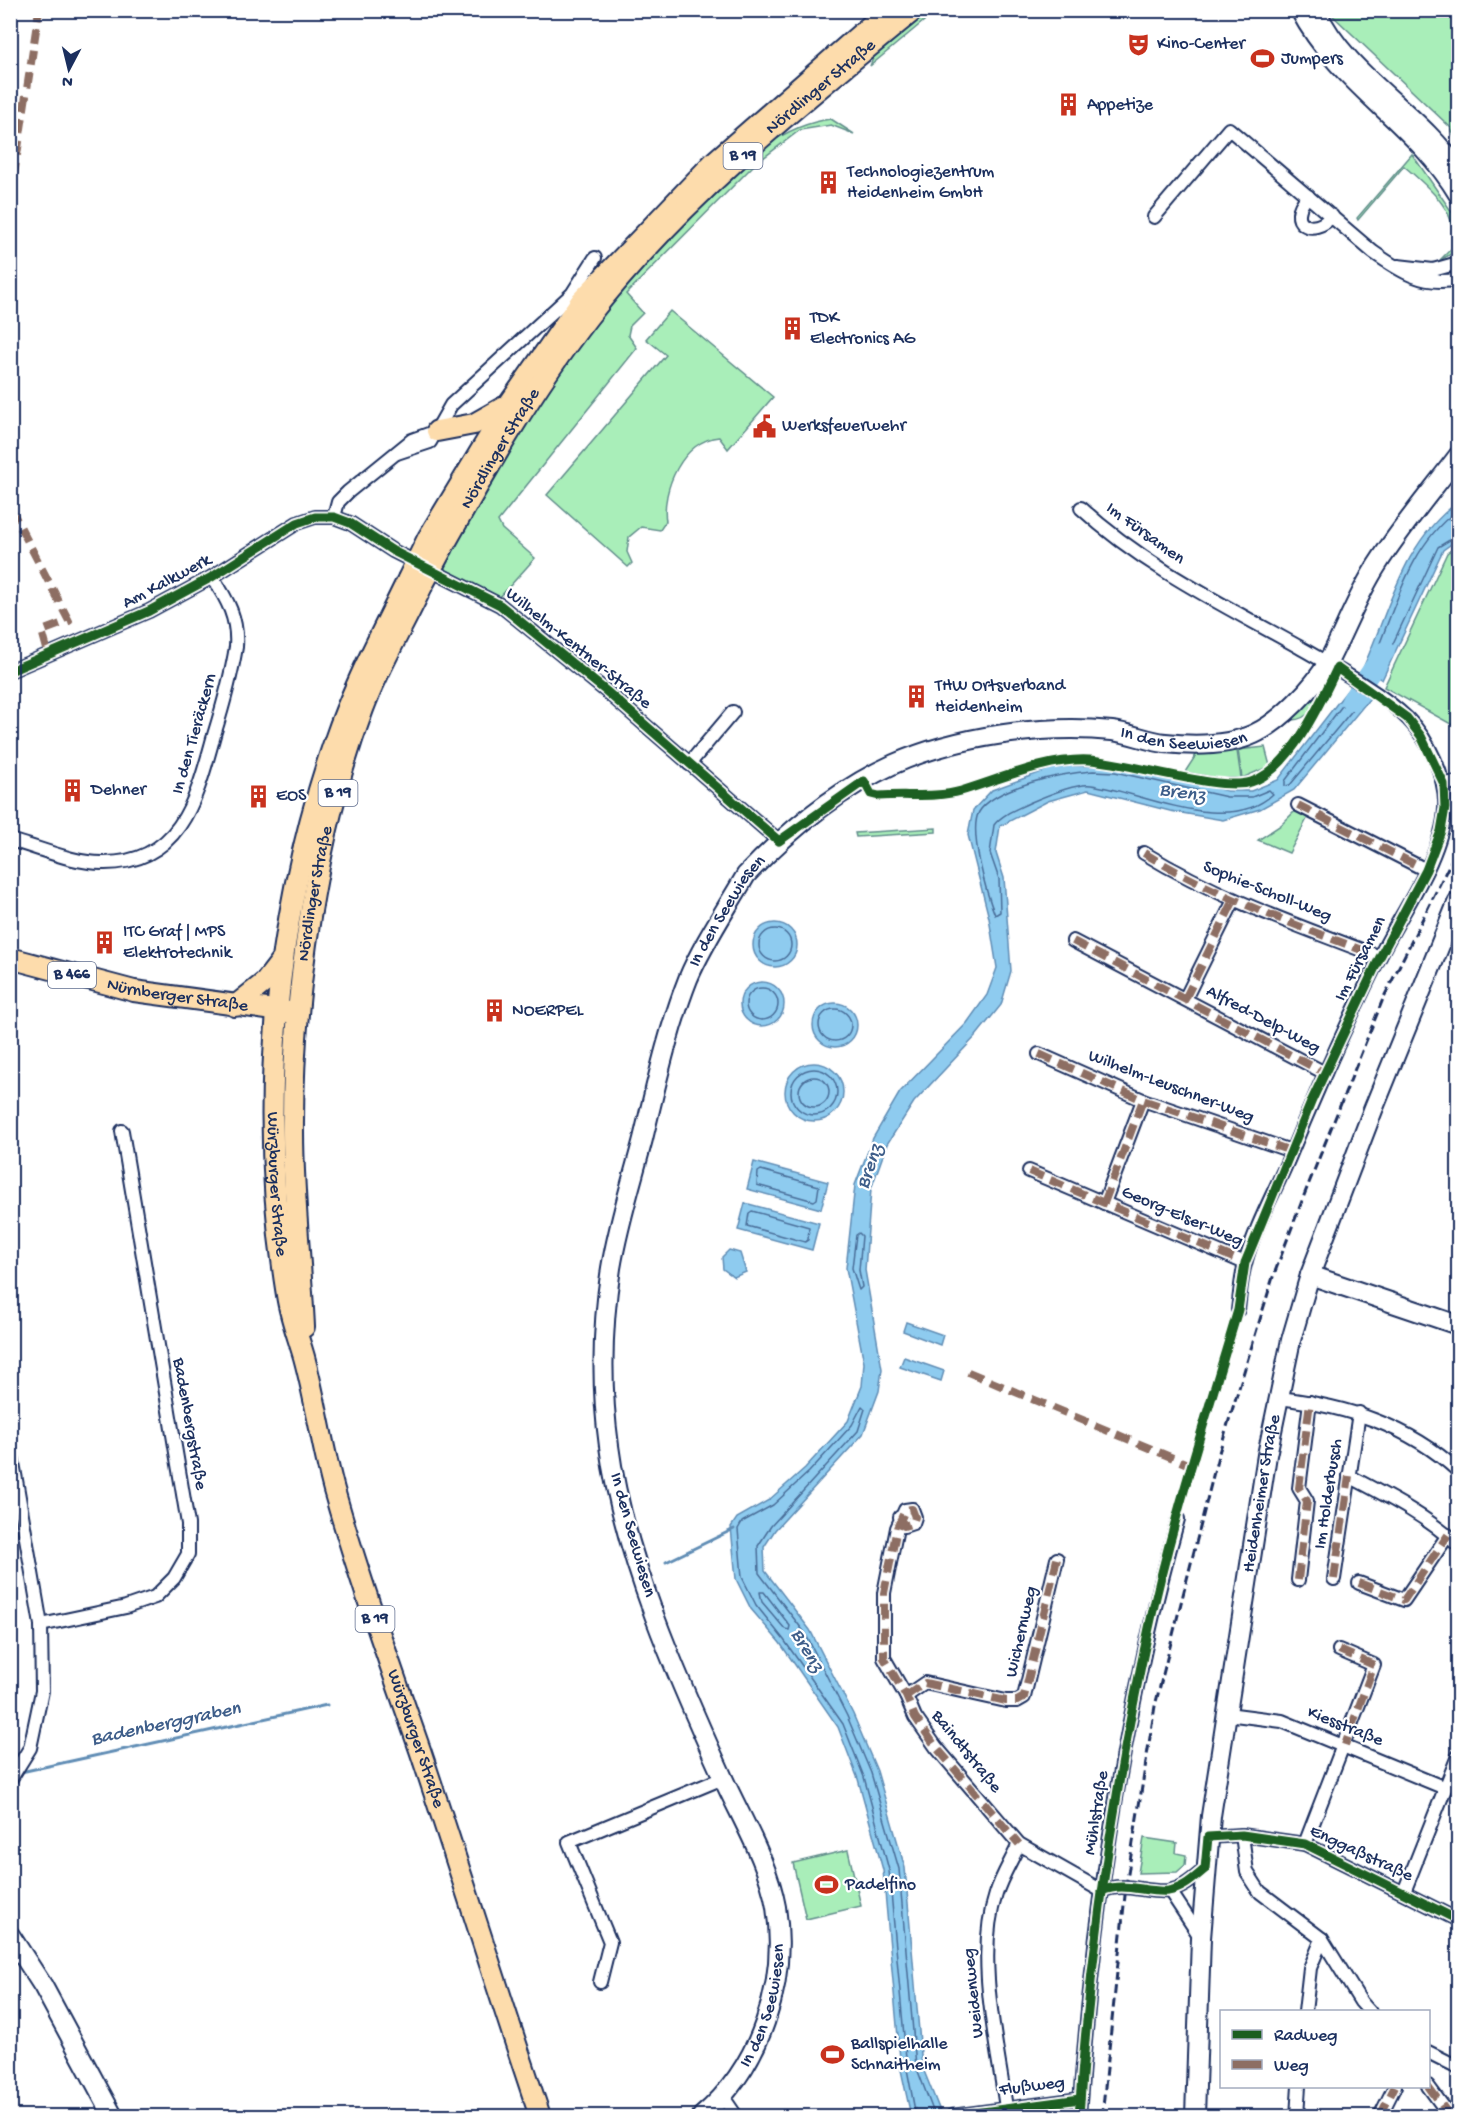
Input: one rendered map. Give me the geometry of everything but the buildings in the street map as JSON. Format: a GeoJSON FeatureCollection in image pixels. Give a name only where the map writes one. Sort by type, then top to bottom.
{"type":"FeatureCollection","features":[{"type":"Feature","properties":{"kind":"main road","name":"Nördlinger Straße"},"geometry":{"type":"LineString","coordinates":[[278,1011],[282,960],[302,851],[336,736],[366,666],[415,582],[509,404],[581,301],[671,204],[722,155],[888,10]]}},
{"type":"Feature","properties":{"kind":"main road","name":"Nördlinger Straße"},"geometry":{"type":"LineString","coordinates":[[436,543],[595,309],[669,226],[717,179],[914,10]]}},
{"type":"Feature","properties":{"kind":"main road"},"geometry":{"type":"LineString","coordinates":[[436,431],[474,424],[509,404]]}},
{"type":"Feature","properties":{"kind":"main road","name":"Nördlinger Straße"},"geometry":{"type":"LineString","coordinates":[[298,1013],[321,864],[341,777],[364,708],[415,582]]}},
{"type":"Feature","properties":{"kind":"main road","name":"Nürnberger Straße"},"geometry":{"type":"LineString","coordinates":[[10,958],[134,991],[278,1011]]}},
{"type":"Feature","properties":{"kind":"main road","name":"B 19"},"geometry":{"type":"LineString","coordinates":[[235,1006],[265,982],[282,960]]}},
{"type":"Feature","properties":{"kind":"main road","name":"B 466"},"geometry":{"type":"LineString","coordinates":[[278,1011],[298,1013]]}},
{"type":"Feature","properties":{"kind":"main road","name":"Würzburger Straße"},"geometry":{"type":"LineString","coordinates":[[278,1011],[273,1083],[275,1181],[287,1296],[304,1357],[324,1448],[352,1550],[462,1876],[539,2116]]}},
{"type":"Feature","properties":{"kind":"main road","name":"Würzburger Straße"},"geometry":{"type":"LineString","coordinates":[[298,1013],[293,1142],[304,1357]]}},
{"type":"Feature","properties":{"kind":"street"},"geometry":{"type":"LineString","coordinates":[[1300,10],[1315,37],[1332,58],[1430,153],[1458,194]]}},
{"type":"Feature","properties":{"kind":"street"},"geometry":{"type":"LineString","coordinates":[[1317,12],[1351,61],[1420,123],[1458,170]]}},
{"type":"Feature","properties":{"kind":"street"},"geometry":{"type":"LineString","coordinates":[[1154,218],[1229,129],[1393,266],[1412,277],[1427,281],[1458,279]]}},
{"type":"Feature","properties":{"kind":"street"},"geometry":{"type":"LineString","coordinates":[[1308,196],[1299,206],[1297,214],[1300,221],[1306,226],[1316,227],[1325,224],[1332,216]]}},
{"type":"Feature","properties":{"kind":"street"},"geometry":{"type":"LineString","coordinates":[[334,517],[342,497],[397,453],[424,446],[434,437],[451,405],[572,294],[594,258]]}},
{"type":"Feature","properties":{"kind":"street"},"geometry":{"type":"LineString","coordinates":[[1393,266],[1433,270],[1458,263]]}},
{"type":"Feature","properties":{"kind":"street","name":"In den Seewiesen"},"geometry":{"type":"LineString","coordinates":[[702,2116],[734,2084],[758,2044],[774,1984],[778,1946],[776,1908],[768,1875],[723,1778],[665,1638],[637,1561],[618,1500],[609,1445],[603,1363],[611,1267],[662,1063],[689,978],[746,875],[779,841],[864,781],[894,764],[930,750],[1043,728],[1113,731],[1164,743],[1221,744],[1255,734],[1280,716],[1305,693],[1328,663],[1347,617],[1377,565],[1458,456]]}},
{"type":"Feature","properties":{"kind":"street","name":"Im Fürsamen"},"geometry":{"type":"LineString","coordinates":[[1081,508],[1108,533],[1138,554],[1185,584],[1328,663],[1407,718],[1421,736],[1444,784],[1445,808],[1441,831],[1426,870],[1380,957],[1324,1073],[1245,1263],[1238,1310]]}},
{"type":"Feature","properties":{"kind":"street","name":"Am Kalkwerk"},"geometry":{"type":"LineString","coordinates":[[10,671],[117,627],[212,578],[297,523],[315,516],[334,517]]}},
{"type":"Feature","properties":{"kind":"street","name":"Wilhelm-Kentner-Straße"},"geometry":{"type":"LineString","coordinates":[[334,517],[350,523],[393,551],[500,605],[580,668],[779,841]]}},
{"type":"Feature","properties":{"kind":"street","name":"In den Tieräckern"},"geometry":{"type":"LineString","coordinates":[[10,840],[84,862],[114,863],[147,854],[164,843],[181,825],[193,805],[201,782],[236,647],[236,626],[231,608],[212,578]]}},
{"type":"Feature","properties":{"kind":"street"},"geometry":{"type":"LineString","coordinates":[[689,764],[734,712]]}},
{"type":"Feature","properties":{"kind":"street"},"geometry":{"type":"LineString","coordinates":[[1444,784],[1458,782]]}},
{"type":"Feature","properties":{"kind":"street"},"geometry":{"type":"LineString","coordinates":[[1298,805],[1426,870]]}},
{"type":"Feature","properties":{"kind":"street","name":"Sophie-Scholl-Weg"},"geometry":{"type":"LineString","coordinates":[[1144,853],[1186,879],[1380,957]]}},
{"type":"Feature","properties":{"kind":"street","name":"Alfred-Delp-Weg"},"geometry":{"type":"LineString","coordinates":[[1185,999],[1234,900]]}},
{"type":"Feature","properties":{"kind":"street","name":"Heidenheimer Straße"},"geometry":{"type":"LineString","coordinates":[[1195,2116],[1201,1938],[1208,1837],[1267,1455],[1279,1398],[1298,1312],[1310,1275],[1458,901]]}},
{"type":"Feature","properties":{"kind":"street","name":"Alfred-Delp-Weg"},"geometry":{"type":"LineString","coordinates":[[1073,941],[1324,1073]]}},
{"type":"Feature","properties":{"kind":"street","name":"Wilhelm-Leuschner-Weg"},"geometry":{"type":"LineString","coordinates":[[1039,1054],[1143,1100],[1292,1151]]}},
{"type":"Feature","properties":{"kind":"street","name":"Georg-Elser-Weg"},"geometry":{"type":"LineString","coordinates":[[1104,1203],[1143,1100]]}},
{"type":"Feature","properties":{"kind":"street","name":"Badenbergstraße"},"geometry":{"type":"LineString","coordinates":[[41,1625],[126,1607],[155,1597],[174,1578],[188,1554],[188,1524],[122,1131]]}},
{"type":"Feature","properties":{"kind":"street","name":"Georg-Elser-Weg"},"geometry":{"type":"LineString","coordinates":[[1029,1171],[1245,1263]]}},
{"type":"Feature","properties":{"kind":"street"},"geometry":{"type":"LineString","coordinates":[[1310,1275],[1458,1325]]}},
{"type":"Feature","properties":{"kind":"street"},"geometry":{"type":"LineString","coordinates":[[1279,1398],[1359,1413],[1392,1426],[1416,1440],[1458,1471]]}},
{"type":"Feature","properties":{"kind":"street","name":"Im Holderbusch"},"geometry":{"type":"LineString","coordinates":[[1298,1580],[1307,1501],[1299,1488],[1310,1402]]}},
{"type":"Feature","properties":{"kind":"street","name":"Im Holderbusch"},"geometry":{"type":"LineString","coordinates":[[1334,1579],[1359,1413]]}},
{"type":"Feature","properties":{"kind":"street"},"geometry":{"type":"LineString","coordinates":[[10,1445],[41,1625],[42,1691],[30,1748],[10,1780]]}},
{"type":"Feature","properties":{"kind":"street"},"geometry":{"type":"LineString","coordinates":[[1349,1476],[1393,1499],[1448,1535],[1458,1545]]}},
{"type":"Feature","properties":{"kind":"street","name":"Baindtstraße"},"geometry":{"type":"LineString","coordinates":[[900,1517],[888,1569],[883,1634],[884,1658],[906,1696],[915,1717],[936,1746],[1019,1844],[1102,1891]]}},
{"type":"Feature","properties":{"kind":"street","name":"Mühlstraße"},"geometry":{"type":"LineString","coordinates":[[1079,2116],[1102,1891],[1123,1756],[1149,1627],[1178,1519]]}},
{"type":"Feature","properties":{"kind":"street"},"geometry":{"type":"LineString","coordinates":[[1359,1583],[1404,1600],[1448,1535]]}},
{"type":"Feature","properties":{"kind":"street","name":"Wichernweg"},"geometry":{"type":"LineString","coordinates":[[906,1696],[925,1683],[1006,1701],[1017,1701],[1024,1697],[1057,1559]]}},
{"type":"Feature","properties":{"kind":"street"},"geometry":{"type":"LineString","coordinates":[[1305,1844],[1374,1665],[1339,1650]]}},
{"type":"Feature","properties":{"kind":"street","name":"Kiesstraße"},"geometry":{"type":"LineString","coordinates":[[1227,1714],[1282,1721],[1451,1786]]}},
{"type":"Feature","properties":{"kind":"street"},"geometry":{"type":"LineString","coordinates":[[1404,1892],[1451,1786],[1458,1756]]}},
{"type":"Feature","properties":{"kind":"street"},"geometry":{"type":"LineString","coordinates":[[600,1982],[610,1942],[569,1842],[723,1778]]}},
{"type":"Feature","properties":{"kind":"street"},"geometry":{"type":"LineString","coordinates":[[1242,1835],[1247,1872],[1260,1892],[1322,1939],[1368,2010]]}},
{"type":"Feature","properties":{"kind":"street","name":"Enggaßstraße"},"geometry":{"type":"LineString","coordinates":[[1208,1837],[1242,1835],[1305,1844],[1458,1920]]}},
{"type":"Feature","properties":{"kind":"street","name":"Weidenweg"},"geometry":{"type":"LineString","coordinates":[[1006,2108],[987,1969],[987,1939],[996,1893],[1019,1844]]}},
{"type":"Feature","properties":{"kind":"street"},"geometry":{"type":"LineString","coordinates":[[1102,1891],[1112,1886],[1170,1891],[1185,1885],[1205,1869]]}},
{"type":"Feature","properties":{"kind":"street"},"geometry":{"type":"LineString","coordinates":[[1170,1891],[1201,1938]]}},
{"type":"Feature","properties":{"kind":"street"},"geometry":{"type":"LineString","coordinates":[[10,1935],[43,1986],[113,2116]]}},
{"type":"Feature","properties":{"kind":"street"},"geometry":{"type":"LineString","coordinates":[[1305,2010],[1310,1968],[1322,1939]]}},
{"type":"Feature","properties":{"kind":"street"},"geometry":{"type":"LineString","coordinates":[[1430,2053],[1458,2067]]}},
{"type":"Feature","properties":{"kind":"street"},"geometry":{"type":"LineString","coordinates":[[1297,2116],[1299,2088]]}},
{"type":"Feature","properties":{"kind":"street"},"geometry":{"type":"LineString","coordinates":[[1380,2116],[1394,2088]]}},
{"type":"Feature","properties":{"kind":"street"},"geometry":{"type":"LineString","coordinates":[[1429,2088],[1450,2116]]}},
{"type":"Feature","properties":{"kind":"street"},"geometry":{"type":"LineString","coordinates":[[723,2097],[736,2116]]}},
{"type":"Feature","properties":{"kind":"street","name":"Flußweg"},"geometry":{"type":"LineString","coordinates":[[952,2116],[1080,2099]]}},
{"type":"Feature","properties":{"kind":"green space"},"geometry":{"type":"Polygon","coordinates":[[[1333,10],[1458,11],[1458,144],[1450,127],[1332,15],[1333,10]]]}},
{"type":"Feature","properties":{"kind":"green space"},"geometry":{"type":"Polygon","coordinates":[[[926,11],[936,11],[870,66],[877,48],[926,11]]]}},
{"type":"Feature","properties":{"kind":"green space"},"geometry":{"type":"Polygon","coordinates":[[[831,119],[854,134],[831,125],[800,130],[754,165],[626,294],[643,313],[630,326],[628,335],[637,348],[498,521],[502,529],[535,558],[499,598],[438,569],[506,449],[557,371],[584,334],[643,263],[727,179],[758,152],[774,140],[792,131],[811,123],[831,119]]]}},
{"type":"Feature","properties":{"kind":"green space"},"geometry":{"type":"Polygon","coordinates":[[[1412,154],[1456,218],[1458,245],[1455,252],[1440,260],[1453,247],[1452,223],[1440,201],[1404,166],[1358,220],[1357,218],[1412,154]]]}},
{"type":"Feature","properties":{"kind":"green space"},"geometry":{"type":"Polygon","coordinates":[[[670,311],[773,397],[728,449],[719,437],[706,440],[685,457],[671,482],[665,509],[666,521],[660,530],[641,527],[629,537],[627,552],[632,563],[628,567],[547,495],[666,355],[646,339],[670,311]]]}},
{"type":"Feature","properties":{"kind":"green space"},"geometry":{"type":"Polygon","coordinates":[[[1458,545],[1458,728],[1384,687],[1447,553],[1458,545]]]}},
{"type":"Feature","properties":{"kind":"green space"},"geometry":{"type":"Polygon","coordinates":[[[1321,687],[1317,704],[1313,709],[1303,717],[1292,720],[1321,687]]]}},
{"type":"Feature","properties":{"kind":"green space"},"geometry":{"type":"Polygon","coordinates":[[[1265,747],[1270,766],[1242,778],[1238,750],[1265,747]]]}},
{"type":"Feature","properties":{"kind":"green space"},"geometry":{"type":"Polygon","coordinates":[[[1237,751],[1241,778],[1219,778],[1185,772],[1198,752],[1237,751]]]}},
{"type":"Feature","properties":{"kind":"green space"},"geometry":{"type":"Polygon","coordinates":[[[1297,809],[1309,815],[1289,853],[1258,840],[1281,825],[1297,809]]]}},
{"type":"Feature","properties":{"kind":"green space"},"geometry":{"type":"Polygon","coordinates":[[[936,828],[936,832],[856,837],[855,833],[936,828]]]}},
{"type":"Feature","properties":{"kind":"green space"},"geometry":{"type":"Polygon","coordinates":[[[1144,1838],[1177,1843],[1176,1853],[1186,1855],[1185,1865],[1177,1872],[1138,1873],[1144,1838]]]}},
{"type":"Feature","properties":{"kind":"green space","name":"Padelfino"},"geometry":{"type":"Polygon","coordinates":[[[848,1850],[861,1906],[806,1919],[793,1863],[848,1850]]]}},
{"type":"Feature","properties":{"kind":"water"},"geometry":{"type":"Polygon","coordinates":[[[1458,502],[1458,539],[1443,550],[1382,680],[1363,668],[1390,600],[1411,556],[1424,536],[1439,518],[1458,502]]]}},
{"type":"Feature","properties":{"kind":"water"},"geometry":{"type":"Polygon","coordinates":[[[1352,684],[1371,697],[1294,790],[1260,809],[1223,820],[1170,811],[1088,790],[1048,801],[1000,826],[996,853],[1004,878],[1011,971],[1001,1005],[976,1036],[914,1102],[887,1144],[871,1189],[865,1270],[882,1369],[879,1391],[863,1434],[775,1530],[764,1547],[765,1571],[810,1630],[853,1714],[877,1771],[905,1868],[922,2066],[942,2116],[911,2116],[901,2070],[883,1870],[858,1779],[838,1727],[780,1643],[751,1609],[736,1579],[731,1527],[737,1518],[769,1500],[805,1468],[848,1421],[862,1386],[864,1363],[846,1268],[855,1185],[873,1138],[900,1092],[967,1023],[987,995],[997,968],[989,918],[968,835],[973,810],[992,790],[1050,769],[1071,766],[1116,766],[1227,791],[1251,791],[1278,780],[1352,684]]]}},
{"type":"Feature","properties":{"kind":"water"},"geometry":{"type":"Polygon","coordinates":[[[775,923],[791,929],[797,945],[791,961],[775,967],[759,961],[753,945],[759,929],[775,923]]]}},
{"type":"Feature","properties":{"kind":"water"},"geometry":{"type":"Polygon","coordinates":[[[762,982],[778,988],[784,1004],[778,1020],[762,1026],[746,1020],[740,1004],[746,988],[762,982]]]}},
{"type":"Feature","properties":{"kind":"water"},"geometry":{"type":"Polygon","coordinates":[[[835,1003],[851,1009],[857,1025],[851,1041],[835,1047],[819,1041],[813,1025],[819,1009],[835,1003]]]}},
{"type":"Feature","properties":{"kind":"water"},"geometry":{"type":"Polygon","coordinates":[[[814,1063],[825,1065],[838,1076],[843,1092],[841,1103],[830,1116],[814,1121],[803,1119],[790,1108],[785,1092],[787,1081],[798,1068],[814,1063]]]}},
{"type":"Feature","properties":{"kind":"water"},"geometry":{"type":"Polygon","coordinates":[[[754,1162],[828,1182],[821,1209],[747,1189],[754,1162]]]}},
{"type":"Feature","properties":{"kind":"water"},"geometry":{"type":"Polygon","coordinates":[[[745,1203],[819,1223],[812,1250],[738,1230],[745,1203]]]}},
{"type":"Feature","properties":{"kind":"water"},"geometry":{"type":"Polygon","coordinates":[[[729,1250],[740,1253],[746,1272],[734,1277],[723,1269],[722,1257],[729,1250]]]}},
{"type":"Feature","properties":{"kind":"water"},"geometry":{"type":"Polygon","coordinates":[[[906,1322],[943,1335],[940,1345],[903,1331],[906,1322]]]}},
{"type":"Feature","properties":{"kind":"water"},"geometry":{"type":"Polygon","coordinates":[[[904,1357],[944,1371],[941,1381],[900,1367],[904,1357]]]}},
{"type":"Feature","properties":{"kind":"waterway","name":"Brenz"},"geometry":{"type":"LineString","coordinates":[[1351,701],[1385,651]]}},
{"type":"Feature","properties":{"kind":"waterway","name":"Badenberggraben"},"geometry":{"type":"LineString","coordinates":[[666,1562],[734,1529]]}},
{"type":"Feature","properties":{"kind":"waterway","name":"Badenberggraben"},"geometry":{"type":"LineString","coordinates":[[21,1772],[327,1705]]}},
{"type":"Feature","properties":{"kind":"railway"},"geometry":{"type":"LineString","coordinates":[[1102,2116],[1126,1886],[1155,1706],[1218,1456],[1273,1277],[1305,1193],[1383,999],[1458,847]]}},
{"type":"Feature","properties":{"kind":"marked path"},"geometry":{"type":"LineString","coordinates":[[10,201],[39,10]]}},
{"type":"Feature","properties":{"kind":"marked path"},"geometry":{"type":"LineString","coordinates":[[10,507],[69,621],[42,631],[49,656]]}},
{"type":"Feature","properties":{"kind":"marked path"},"geometry":{"type":"LineString","coordinates":[[1298,805],[1426,870]]}},
{"type":"Feature","properties":{"kind":"marked path"},"geometry":{"type":"LineString","coordinates":[[1144,853],[1230,898],[1380,957]]}},
{"type":"Feature","properties":{"kind":"marked path"},"geometry":{"type":"LineString","coordinates":[[1185,999],[1234,900]]}},
{"type":"Feature","properties":{"kind":"marked path"},"geometry":{"type":"LineString","coordinates":[[1073,941],[1325,1073]]}},
{"type":"Feature","properties":{"kind":"marked path"},"geometry":{"type":"LineString","coordinates":[[1039,1054],[1143,1100],[1291,1151]]}},
{"type":"Feature","properties":{"kind":"marked path"},"geometry":{"type":"LineString","coordinates":[[1104,1203],[1143,1100]]}},
{"type":"Feature","properties":{"kind":"marked path"},"geometry":{"type":"LineString","coordinates":[[1029,1171],[1245,1263]]}},
{"type":"Feature","properties":{"kind":"marked path"},"geometry":{"type":"LineString","coordinates":[[968,1372],[1192,1466]]}},
{"type":"Feature","properties":{"kind":"marked path"},"geometry":{"type":"LineString","coordinates":[[1298,1580],[1307,1501],[1299,1488],[1310,1402]]}},
{"type":"Feature","properties":{"kind":"marked path"},"geometry":{"type":"LineString","coordinates":[[1334,1579],[1349,1476]]}},
{"type":"Feature","properties":{"kind":"marked path"},"geometry":{"type":"LineString","coordinates":[[900,1517],[904,1526],[913,1523],[915,1517],[912,1509],[905,1510],[897,1528],[884,1593],[884,1658],[906,1696],[915,1717],[936,1747],[1019,1844]]}},
{"type":"Feature","properties":{"kind":"marked path"},"geometry":{"type":"LineString","coordinates":[[1359,1583],[1404,1600],[1448,1535]]}},
{"type":"Feature","properties":{"kind":"marked path"},"geometry":{"type":"LineString","coordinates":[[906,1696],[925,1683],[1006,1701],[1017,1701],[1024,1697],[1057,1559]]}},
{"type":"Feature","properties":{"kind":"marked path"},"geometry":{"type":"LineString","coordinates":[[1339,1650],[1374,1665],[1345,1745]]}},
{"type":"Feature","properties":{"kind":"marked path"},"geometry":{"type":"LineString","coordinates":[[1380,2116],[1394,2088]]}},
{"type":"Feature","properties":{"kind":"marked path"},"geometry":{"type":"LineString","coordinates":[[1429,2088],[1450,2116]]}},
{"type":"Feature","properties":{"kind":"cycle path"},"geometry":{"type":"LineString","coordinates":[[10,671],[149,611],[212,577],[297,523],[315,517],[334,517],[350,523],[393,551],[500,605],[606,691],[779,841],[864,781],[871,794],[879,796],[941,794],[961,791],[1056,762],[1089,760],[1218,783],[1251,782],[1279,764],[1291,750],[1313,716],[1337,668],[1407,718],[1421,736],[1444,784],[1445,808],[1441,831],[1426,870],[1380,957],[1312,1100],[1245,1263],[1238,1310],[1190,1468],[1158,1588],[1136,1688],[1114,1810],[1090,1993],[1079,2116]]}},
{"type":"Feature","properties":{"kind":"cycle path"},"geometry":{"type":"LineString","coordinates":[[1102,1891],[1118,1887],[1159,1891],[1179,1888],[1205,1869],[1208,1837],[1242,1835],[1305,1844],[1458,1920]]}},
{"type":"Feature","properties":{"kind":"cycle path"},"geometry":{"type":"LineString","coordinates":[[952,2116],[1080,2099]]}},
{"type":"Feature","properties":{"kind":"place","name":"Kino-Center"},"geometry":{"type":"Point","coordinates":[1139,44]}},
{"type":"Feature","properties":{"kind":"place","name":"Jumpers"},"geometry":{"type":"Point","coordinates":[1263,59]}},
{"type":"Feature","properties":{"kind":"place","name":"Appetize"},"geometry":{"type":"Point","coordinates":[1069,105]}},
{"type":"Feature","properties":{"kind":"place","name":"Technologiezentrum Heidenheim GmbH"},"geometry":{"type":"Point","coordinates":[829,182]}},
{"type":"Feature","properties":{"kind":"place","name":"TDK Electronics AG"},"geometry":{"type":"Point","coordinates":[792,328]}},
{"type":"Feature","properties":{"kind":"place","name":"Werksfeuerwehr"},"geometry":{"type":"Point","coordinates":[764,426]}},
{"type":"Feature","properties":{"kind":"place","name":"THW Ortsverband Heidenheim"},"geometry":{"type":"Point","coordinates":[917,696]}},
{"type":"Feature","properties":{"kind":"place","name":"Dehner"},"geometry":{"type":"Point","coordinates":[73,790]}},
{"type":"Feature","properties":{"kind":"place","name":"EOS"},"geometry":{"type":"Point","coordinates":[258,796]}},
{"type":"Feature","properties":{"kind":"place","name":"ITC Graf | MPS Elektrotechnik"},"geometry":{"type":"Point","coordinates":[105,942]}},
{"type":"Feature","properties":{"kind":"place","name":"NOERPEL"},"geometry":{"type":"Point","coordinates":[494,1011]}},
{"type":"Feature","properties":{"kind":"place","name":"Padelfino"},"geometry":{"type":"Point","coordinates":[827,1885]}},
{"type":"Feature","properties":{"kind":"place","name":"Ballspielhalle Schnaitheim"},"geometry":{"type":"Point","coordinates":[833,2054]}}]}
